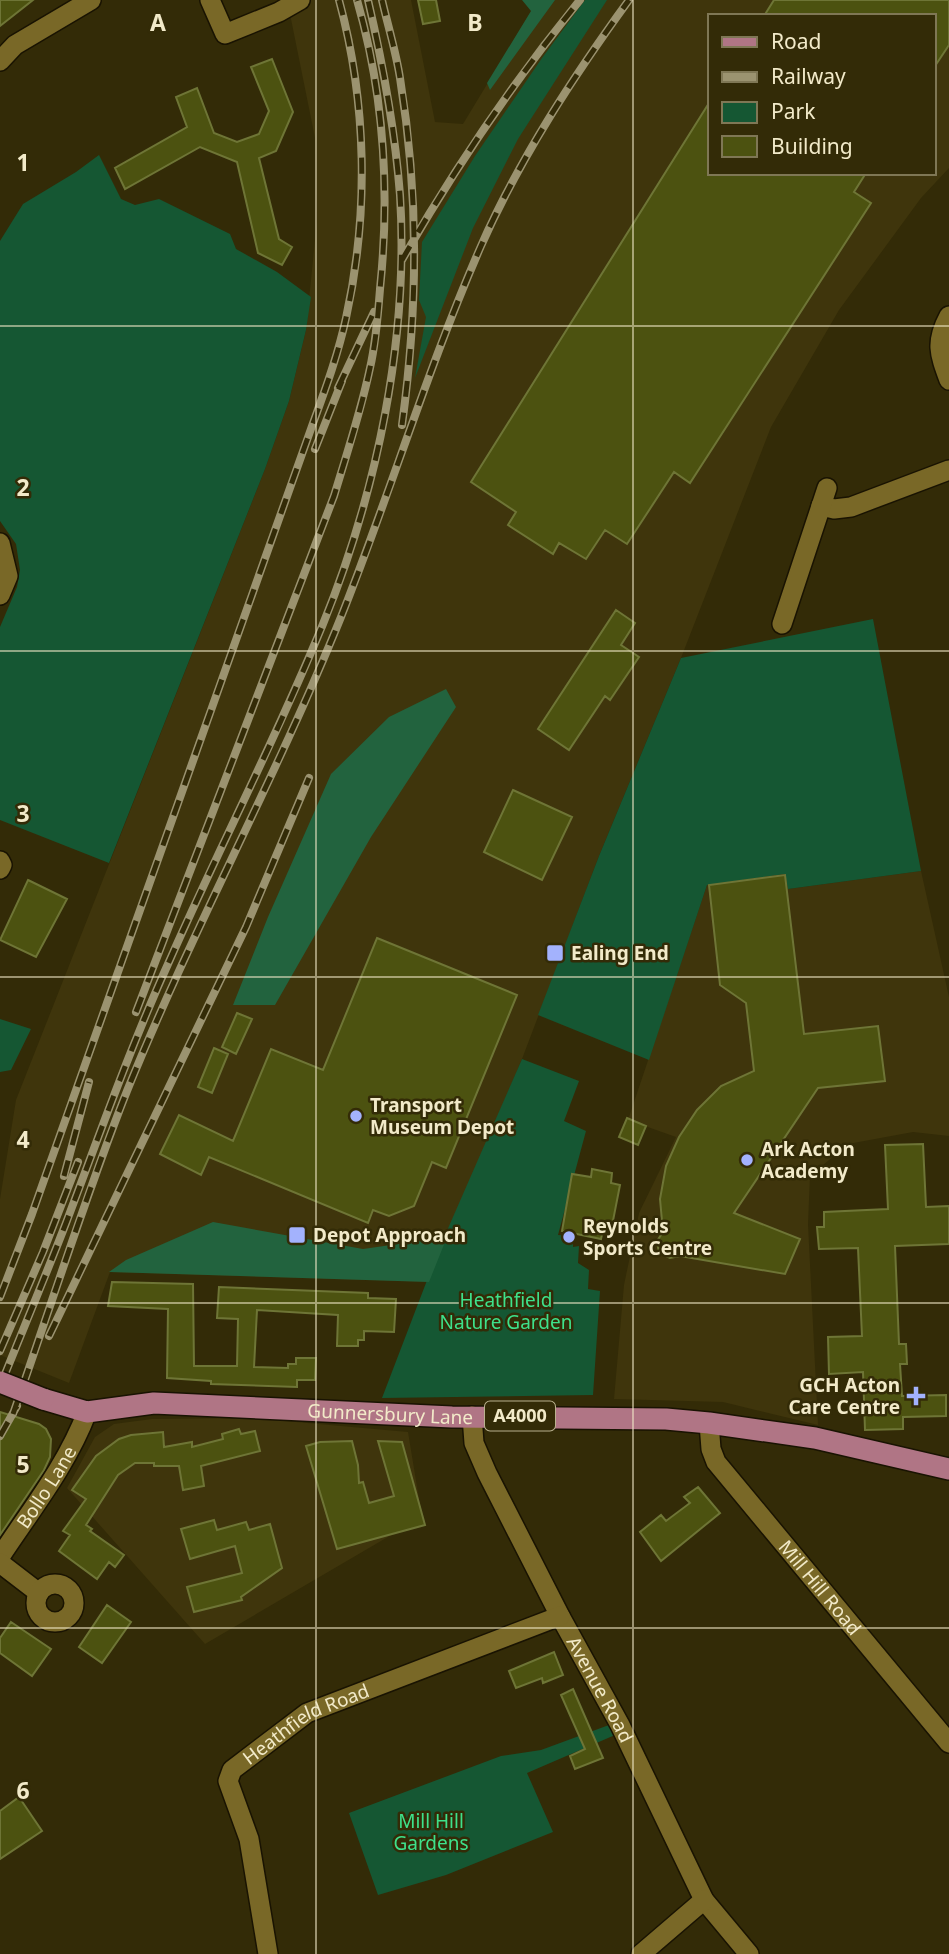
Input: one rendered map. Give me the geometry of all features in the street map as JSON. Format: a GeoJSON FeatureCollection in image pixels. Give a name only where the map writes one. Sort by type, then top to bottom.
{"type":"FeatureCollection","features":[{"type":"Feature","properties":{"kind":"main road","name":"Gunnersbury Lane"},"geometry":{"type":"LineString","coordinates":[[0,1382],[87,1412],[154,1403],[472,1416],[666,1419],[815,1438],[949,1469]]}},
{"type":"Feature","properties":{"kind":"street"},"geometry":{"type":"LineString","coordinates":[[0,61],[15,45],[91,0]]}},
{"type":"Feature","properties":{"kind":"street"},"geometry":{"type":"LineString","coordinates":[[210,0],[225,34],[279,12],[300,0]]}},
{"type":"Feature","properties":{"kind":"street"},"geometry":{"type":"LineString","coordinates":[[949,316],[940,332],[939,353],[949,380]]}},
{"type":"Feature","properties":{"kind":"street"},"geometry":{"type":"LineString","coordinates":[[782,624],[824,497],[834,509],[859,505],[949,470]]}},
{"type":"Feature","properties":{"kind":"street"},"geometry":{"type":"LineString","coordinates":[[0,543],[8,576],[0,595]]}},
{"type":"Feature","properties":{"kind":"street"},"geometry":{"type":"LineString","coordinates":[[0,861],[0,869]]}},
{"type":"Feature","properties":{"kind":"street","name":"Bollo Lane"},"geometry":{"type":"LineString","coordinates":[[0,1560],[66,1459],[87,1412]]}},
{"type":"Feature","properties":{"kind":"street","name":"Avenue Road"},"geometry":{"type":"LineString","coordinates":[[472,1416],[474,1443],[560,1616],[620,1725],[705,1900],[749,1954]]}},
{"type":"Feature","properties":{"kind":"street","name":"Mill Hill Road"},"geometry":{"type":"LineString","coordinates":[[709,1423],[711,1449],[716,1462],[949,1742]]}},
{"type":"Feature","properties":{"kind":"street"},"geometry":{"type":"LineString","coordinates":[[0,1560],[38,1593]]}},
{"type":"Feature","properties":{"kind":"street","name":"Heathfield Road"},"geometry":{"type":"LineString","coordinates":[[268,1954],[249,1839],[228,1781],[232,1770],[307,1713],[560,1616]]}},
{"type":"Feature","properties":{"kind":"street"},"geometry":{"type":"LineString","coordinates":[[641,1954],[705,1900]]}},
{"type":"Feature","properties":{"kind":"shaded area"},"geometry":{"type":"Polygon","coordinates":[[[295,0],[411,0],[435,122],[463,124],[538,0],[949,0],[949,168],[921,198],[839,310],[771,427],[681,658],[599,856],[522,1059],[429,1282],[110,1272],[69,1383],[0,1355],[0,1199],[16,1100],[265,469],[289,401],[306,330],[317,220],[315,138],[290,14],[295,0]]]}},
{"type":"Feature","properties":{"kind":"shaded area","name":"Ark Acton Academy"},"geometry":{"type":"Polygon","coordinates":[[[921,871],[949,997],[949,1136],[913,1132],[848,1144],[810,1176],[808,1224],[818,1425],[723,1402],[614,1399],[624,1285],[639,1213],[676,1137],[628,1120],[707,885],[786,874],[788,889],[921,871]]]}},
{"type":"Feature","properties":{"kind":"shaded area"},"geometry":{"type":"Polygon","coordinates":[[[251,1418],[408,1432],[422,1517],[205,1644],[67,1488],[95,1437],[114,1424],[152,1419],[251,1418]]]}},
{"type":"Feature","properties":{"kind":"green space"},"geometry":{"type":"Polygon","coordinates":[[[522,0],[555,0],[490,90],[487,83],[531,11],[522,0]]]}},
{"type":"Feature","properties":{"kind":"green space"},"geometry":{"type":"Polygon","coordinates":[[[585,0],[607,0],[518,139],[473,228],[415,378],[426,317],[419,300],[422,242],[475,156],[585,0]]]}},
{"type":"Feature","properties":{"kind":"green space"},"geometry":{"type":"Polygon","coordinates":[[[99,155],[121,199],[135,205],[159,199],[230,234],[236,249],[277,272],[311,297],[289,401],[265,469],[109,863],[0,820],[0,627],[17,587],[20,570],[16,544],[0,521],[0,241],[23,204],[99,155]]]}},
{"type":"Feature","properties":{"kind":"green space"},"geometry":{"type":"Polygon","coordinates":[[[873,619],[921,871],[788,889],[785,874],[707,885],[649,1060],[538,1015],[599,856],[681,658],[873,619]]]}},
{"type":"Feature","properties":{"kind":"green space"},"geometry":{"type":"Polygon","coordinates":[[[446,689],[456,707],[371,837],[275,1005],[233,1005],[268,917],[331,774],[389,717],[446,689]]]}},
{"type":"Feature","properties":{"kind":"green space"},"geometry":{"type":"Polygon","coordinates":[[[0,1019],[31,1029],[11,1070],[0,1072],[0,1019]]]}},
{"type":"Feature","properties":{"kind":"green space","name":"Heathfield Nature Garden"},"geometry":{"type":"Polygon","coordinates":[[[522,1059],[579,1081],[564,1121],[586,1131],[558,1235],[573,1236],[573,1247],[579,1246],[578,1263],[589,1270],[588,1289],[600,1291],[593,1395],[382,1398],[439,1249],[522,1059]]]}},
{"type":"Feature","properties":{"kind":"green space"},"geometry":{"type":"Polygon","coordinates":[[[213,1222],[363,1249],[447,1237],[429,1282],[109,1272],[126,1260],[213,1222]]]}},
{"type":"Feature","properties":{"kind":"green space","name":"Mill Hill Gardens"},"geometry":{"type":"Polygon","coordinates":[[[609,1725],[615,1735],[527,1773],[553,1832],[446,1875],[378,1895],[349,1813],[501,1756],[541,1750],[609,1725]]]}},
{"type":"Feature","properties":{"kind":"building"},"geometry":{"type":"Polygon","coordinates":[[[0,0],[33,0],[0,26],[0,0]]]}},
{"type":"Feature","properties":{"kind":"building"},"geometry":{"type":"Polygon","coordinates":[[[418,0],[436,0],[440,21],[423,24],[418,0]]]}},
{"type":"Feature","properties":{"kind":"building"},"geometry":{"type":"Polygon","coordinates":[[[774,0],[949,0],[949,45],[935,66],[935,14],[765,14],[774,0]]]}},
{"type":"Feature","properties":{"kind":"building"},"geometry":{"type":"Polygon","coordinates":[[[272,59],[293,112],[276,151],[259,158],[279,239],[292,247],[282,265],[258,253],[237,162],[200,147],[125,189],[115,168],[187,127],[176,97],[197,88],[214,133],[237,142],[259,134],[269,111],[251,67],[272,59]]]}},
{"type":"Feature","properties":{"kind":"building"},"geometry":{"type":"Polygon","coordinates":[[[708,105],[708,175],[865,175],[854,192],[871,203],[690,483],[674,472],[627,544],[605,530],[586,559],[559,543],[553,554],[508,525],[516,512],[471,482],[708,105]]]}},
{"type":"Feature","properties":{"kind":"building"},"geometry":{"type":"Polygon","coordinates":[[[616,610],[635,623],[621,645],[639,657],[610,700],[605,696],[569,750],[538,729],[616,610]]]}},
{"type":"Feature","properties":{"kind":"building"},"geometry":{"type":"Polygon","coordinates":[[[513,790],[572,817],[542,880],[484,852],[513,790]]]}},
{"type":"Feature","properties":{"kind":"building"},"geometry":{"type":"Polygon","coordinates":[[[785,875],[804,1034],[878,1026],[885,1081],[818,1088],[734,1213],[800,1239],[785,1274],[680,1256],[670,1258],[659,1253],[657,1241],[663,1232],[660,1199],[666,1166],[679,1137],[697,1110],[721,1086],[754,1071],[746,1003],[720,985],[709,885],[785,875]]]}},
{"type":"Feature","properties":{"kind":"building"},"geometry":{"type":"Polygon","coordinates":[[[28,880],[67,899],[36,957],[0,940],[28,880]]]}},
{"type":"Feature","properties":{"kind":"building","name":"Transport Museum Depot"},"geometry":{"type":"Polygon","coordinates":[[[377,938],[517,995],[446,1168],[432,1162],[414,1206],[389,1216],[373,1210],[368,1223],[209,1157],[201,1175],[160,1154],[179,1115],[233,1141],[271,1049],[323,1070],[377,938]]]}},
{"type":"Feature","properties":{"kind":"building"},"geometry":{"type":"Polygon","coordinates":[[[237,1013],[252,1019],[236,1054],[222,1047],[237,1013]]]}},
{"type":"Feature","properties":{"kind":"building"},"geometry":{"type":"Polygon","coordinates":[[[214,1048],[228,1054],[212,1093],[198,1087],[214,1048]]]}},
{"type":"Feature","properties":{"kind":"building"},"geometry":{"type":"Polygon","coordinates":[[[627,1118],[646,1126],[638,1145],[619,1137],[627,1118]]]}},
{"type":"Feature","properties":{"kind":"building"},"geometry":{"type":"Polygon","coordinates":[[[923,1144],[926,1207],[949,1206],[949,1244],[895,1246],[899,1344],[906,1344],[907,1364],[900,1364],[902,1396],[946,1395],[946,1416],[903,1417],[903,1429],[865,1430],[863,1372],[829,1374],[828,1337],[862,1336],[858,1248],[819,1249],[817,1227],[824,1227],[824,1212],[888,1209],[885,1145],[923,1144]]]}},
{"type":"Feature","properties":{"kind":"building"},"geometry":{"type":"Polygon","coordinates":[[[592,1169],[612,1173],[611,1183],[620,1185],[611,1231],[603,1230],[601,1239],[562,1231],[572,1174],[591,1177],[592,1169]]]}},
{"type":"Feature","properties":{"kind":"building"},"geometry":{"type":"Polygon","coordinates":[[[112,1282],[193,1284],[194,1366],[237,1366],[238,1319],[217,1318],[219,1287],[368,1293],[368,1298],[396,1299],[394,1332],[364,1331],[364,1340],[358,1340],[358,1346],[337,1346],[338,1315],[257,1310],[254,1367],[288,1368],[288,1364],[296,1364],[296,1358],[316,1358],[315,1380],[297,1380],[297,1387],[211,1384],[211,1381],[167,1378],[168,1309],[108,1306],[112,1282]]]}},
{"type":"Feature","properties":{"kind":"building"},"geometry":{"type":"Polygon","coordinates":[[[0,1412],[39,1424],[46,1429],[51,1439],[50,1457],[44,1470],[0,1535],[0,1412]]]}},
{"type":"Feature","properties":{"kind":"building"},"geometry":{"type":"Polygon","coordinates":[[[239,1429],[241,1434],[255,1431],[260,1451],[201,1466],[204,1486],[183,1490],[179,1466],[135,1463],[118,1475],[86,1525],[92,1529],[90,1531],[124,1555],[115,1567],[109,1562],[97,1579],[59,1551],[70,1535],[63,1531],[86,1499],[72,1490],[96,1456],[119,1439],[163,1432],[164,1447],[192,1442],[192,1447],[223,1439],[222,1434],[239,1429]]]}},
{"type":"Feature","properties":{"kind":"building"},"geometry":{"type":"Polygon","coordinates":[[[352,1441],[359,1483],[363,1482],[369,1503],[394,1496],[378,1441],[402,1442],[425,1525],[337,1549],[306,1446],[320,1442],[352,1441]]]}},
{"type":"Feature","properties":{"kind":"building"},"geometry":{"type":"Polygon","coordinates":[[[698,1487],[720,1513],[661,1561],[640,1532],[661,1515],[666,1521],[690,1503],[684,1497],[698,1487]]]}},
{"type":"Feature","properties":{"kind":"building"},"geometry":{"type":"Polygon","coordinates":[[[214,1520],[217,1530],[246,1522],[249,1530],[270,1524],[282,1568],[241,1597],[242,1600],[194,1612],[187,1587],[242,1573],[235,1546],[190,1559],[181,1529],[214,1520]]]}},
{"type":"Feature","properties":{"kind":"building"},"geometry":{"type":"Polygon","coordinates":[[[107,1605],[131,1622],[102,1663],[79,1647],[107,1605]]]}},
{"type":"Feature","properties":{"kind":"building"},"geometry":{"type":"Polygon","coordinates":[[[11,1622],[51,1649],[32,1676],[0,1653],[0,1638],[11,1622]]]}},
{"type":"Feature","properties":{"kind":"building"},"geometry":{"type":"Polygon","coordinates":[[[554,1652],[563,1675],[543,1683],[542,1678],[516,1688],[509,1671],[554,1652]]]}},
{"type":"Feature","properties":{"kind":"building"},"geometry":{"type":"Polygon","coordinates":[[[573,1689],[603,1758],[575,1769],[570,1756],[585,1749],[561,1695],[573,1689]]]}},
{"type":"Feature","properties":{"kind":"building"},"geometry":{"type":"Polygon","coordinates":[[[19,1797],[42,1831],[0,1859],[0,1811],[19,1797]]]}},
{"type":"Feature","properties":{"kind":"railway"},"geometry":{"type":"LineString","coordinates":[[0,1297],[32,1214],[322,399],[343,332],[359,239],[362,159],[355,79],[339,0]]}},
{"type":"Feature","properties":{"kind":"railway"},"geometry":{"type":"LineString","coordinates":[[136,1012],[334,496],[370,368],[383,253],[384,180],[379,107],[357,0]]}},
{"type":"Feature","properties":{"kind":"railway"},"geometry":{"type":"LineString","coordinates":[[3,1379],[154,996],[286,710],[323,624],[359,521],[385,414],[394,359],[401,249],[400,195],[395,146],[368,0]]}},
{"type":"Feature","properties":{"kind":"railway"},"geometry":{"type":"LineString","coordinates":[[382,0],[400,78],[411,165],[413,294],[402,425]]}},
{"type":"Feature","properties":{"kind":"railway"},"geometry":{"type":"LineString","coordinates":[[402,260],[442,192],[486,126],[580,0]]}},
{"type":"Feature","properties":{"kind":"railway"},"geometry":{"type":"LineString","coordinates":[[13,1414],[82,1211],[127,1091],[152,1031],[316,677],[481,246],[530,150],[629,0]]}},
{"type":"Feature","properties":{"kind":"railway"},"geometry":{"type":"LineString","coordinates":[[338,388],[374,312]]}},
{"type":"Feature","properties":{"kind":"railway"},"geometry":{"type":"LineString","coordinates":[[315,449],[342,381]]}},
{"type":"Feature","properties":{"kind":"railway"},"geometry":{"type":"LineString","coordinates":[[49,1336],[246,927],[309,778]]}},
{"type":"Feature","properties":{"kind":"railway"},"geometry":{"type":"LineString","coordinates":[[64,1176],[89,1082]]}},
{"type":"Feature","properties":{"kind":"railway"},"geometry":{"type":"LineString","coordinates":[[0,1351],[78,1162]]}},
{"type":"Feature","properties":{"kind":"railway"},"geometry":{"type":"LineString","coordinates":[[0,1436],[17,1406]]}},
{"type":"Feature","properties":{"kind":"place","name":"Ealing End"},"geometry":{"type":"Point","coordinates":[555,953]}},
{"type":"Feature","properties":{"kind":"place","name":"Transport Museum Depot"},"geometry":{"type":"Point","coordinates":[356,1116]}},
{"type":"Feature","properties":{"kind":"place","name":"Ark Acton Academy"},"geometry":{"type":"Point","coordinates":[747,1160]}},
{"type":"Feature","properties":{"kind":"place","name":"Depot Approach"},"geometry":{"type":"Point","coordinates":[297,1235]}},
{"type":"Feature","properties":{"kind":"place","name":"Reynolds Sports Centre"},"geometry":{"type":"Point","coordinates":[569,1237]}},
{"type":"Feature","properties":{"kind":"place","name":"GCH Acton Care Centre"},"geometry":{"type":"Point","coordinates":[916,1396]}}]}
